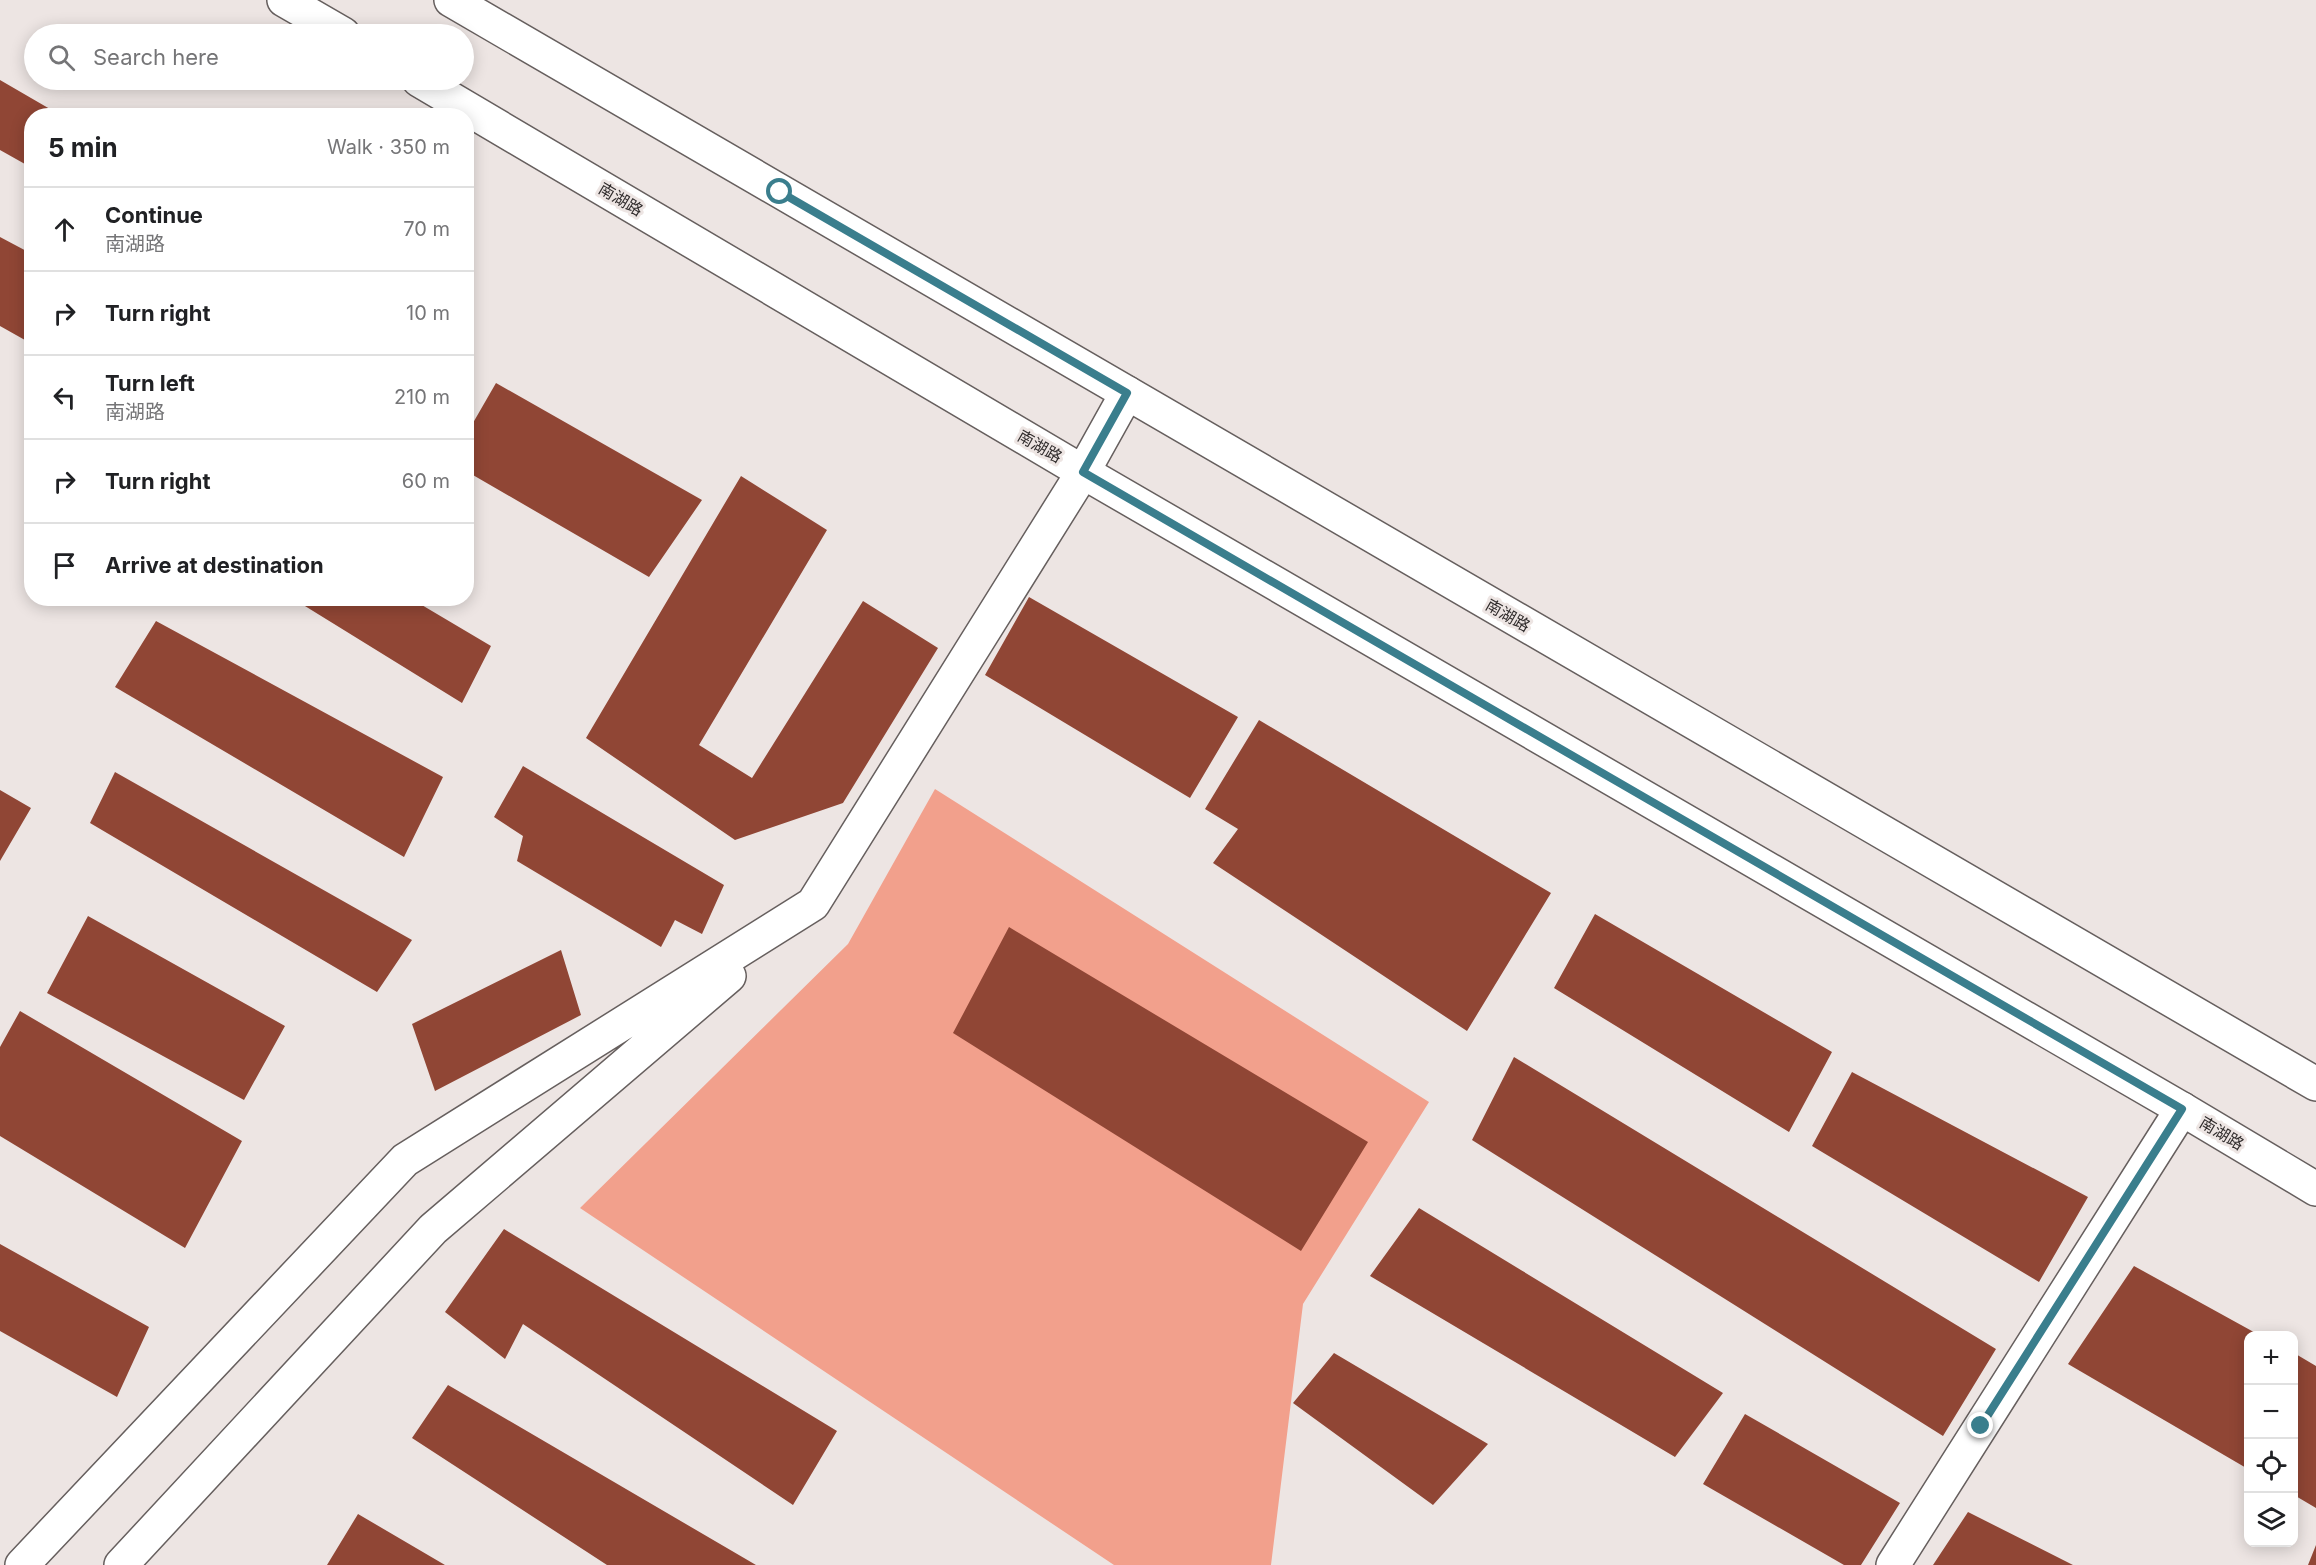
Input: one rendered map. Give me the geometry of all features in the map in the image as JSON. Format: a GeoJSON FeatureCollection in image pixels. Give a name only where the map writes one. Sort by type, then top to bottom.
{"type":"FeatureCollection","features":[{"type":"Feature","properties":{"kind":"main road"},"geometry":{"type":"LineString","coordinates":[[284,0],[326,24]]}},
{"type":"Feature","properties":{"kind":"main road","name":"南湖路"},"geometry":{"type":"LineString","coordinates":[[451,0],[2316,1084]]}},
{"type":"Feature","properties":{"kind":"main road","name":"南湖路"},"geometry":{"type":"LineString","coordinates":[[436,90],[466,108]]}},
{"type":"Feature","properties":{"kind":"main road","name":"南湖路"},"geometry":{"type":"LineString","coordinates":[[474,112],[1083,472],[2316,1189]]}},
{"type":"Feature","properties":{"kind":"main road"},"geometry":{"type":"LineString","coordinates":[[121,1565],[433,1229],[813,904],[1083,472],[1127,393]]}},
{"type":"Feature","properties":{"kind":"main road"},"geometry":{"type":"LineString","coordinates":[[22,1565],[405,1160],[813,904]]}},
{"type":"Feature","properties":{"kind":"main road"},"geometry":{"type":"LineString","coordinates":[[1893,1565],[2182,1109]]}},
{"type":"Feature","properties":{"kind":"shaded area"},"geometry":{"type":"Polygon","coordinates":[[[935,789],[1429,1102],[1303,1304],[1271,1565],[1114,1565],[580,1208],[848,944],[935,789]]]}},
{"type":"Feature","properties":{"kind":"building"},"geometry":{"type":"Polygon","coordinates":[[[0,80],[48,108],[24,108],[24,164],[0,150],[0,80]]]}},
{"type":"Feature","properties":{"kind":"building"},"geometry":{"type":"Polygon","coordinates":[[[0,237],[24,250],[24,340],[0,326],[0,237]]]}},
{"type":"Feature","properties":{"kind":"building"},"geometry":{"type":"Polygon","coordinates":[[[496,383],[702,500],[649,577],[474,476],[474,421],[496,383]]]}},
{"type":"Feature","properties":{"kind":"building"},"geometry":{"type":"Polygon","coordinates":[[[741,476],[827,530],[699,745],[752,778],[863,601],[938,648],[843,803],[735,840],[586,738],[741,476]]]}},
{"type":"Feature","properties":{"kind":"building"},"geometry":{"type":"Polygon","coordinates":[[[1029,597],[1238,717],[1190,798],[985,675],[1029,597]]]}},
{"type":"Feature","properties":{"kind":"building"},"geometry":{"type":"Polygon","coordinates":[[[305,606],[424,606],[491,646],[462,703],[305,606]]]}},
{"type":"Feature","properties":{"kind":"building"},"geometry":{"type":"Polygon","coordinates":[[[156,621],[443,777],[404,857],[115,687],[156,621]]]}},
{"type":"Feature","properties":{"kind":"building"},"geometry":{"type":"Polygon","coordinates":[[[1259,720],[1551,893],[1467,1031],[1213,863],[1238,829],[1205,809],[1259,720]]]}},
{"type":"Feature","properties":{"kind":"building"},"geometry":{"type":"Polygon","coordinates":[[[523,766],[724,885],[702,934],[675,920],[661,947],[517,861],[523,836],[494,817],[523,766]]]}},
{"type":"Feature","properties":{"kind":"building"},"geometry":{"type":"Polygon","coordinates":[[[115,772],[412,940],[377,992],[90,823],[115,772]]]}},
{"type":"Feature","properties":{"kind":"building"},"geometry":{"type":"Polygon","coordinates":[[[0,790],[31,808],[0,861],[0,790]]]}},
{"type":"Feature","properties":{"kind":"building"},"geometry":{"type":"Polygon","coordinates":[[[1595,914],[1832,1052],[1789,1132],[1554,988],[1595,914]]]}},
{"type":"Feature","properties":{"kind":"building"},"geometry":{"type":"Polygon","coordinates":[[[88,916],[285,1026],[244,1100],[47,993],[88,916]]]}},
{"type":"Feature","properties":{"kind":"building"},"geometry":{"type":"Polygon","coordinates":[[[1009,927],[1368,1142],[1301,1251],[953,1033],[1009,927]]]}},
{"type":"Feature","properties":{"kind":"building"},"geometry":{"type":"Polygon","coordinates":[[[561,950],[581,1015],[435,1091],[412,1024],[561,950]]]}},
{"type":"Feature","properties":{"kind":"building"},"geometry":{"type":"Polygon","coordinates":[[[20,1011],[242,1141],[185,1248],[0,1136],[0,1047],[20,1011]]]}},
{"type":"Feature","properties":{"kind":"building"},"geometry":{"type":"Polygon","coordinates":[[[1514,1057],[1996,1349],[1943,1436],[1472,1140],[1514,1057]]]}},
{"type":"Feature","properties":{"kind":"building"},"geometry":{"type":"Polygon","coordinates":[[[1852,1072],[2088,1197],[2039,1282],[1812,1146],[1852,1072]]]}},
{"type":"Feature","properties":{"kind":"building"},"geometry":{"type":"Polygon","coordinates":[[[1419,1208],[1723,1393],[1675,1457],[1370,1276],[1419,1208]]]}},
{"type":"Feature","properties":{"kind":"building"},"geometry":{"type":"Polygon","coordinates":[[[504,1229],[837,1431],[793,1505],[523,1324],[505,1359],[445,1312],[504,1229]]]}},
{"type":"Feature","properties":{"kind":"building"},"geometry":{"type":"Polygon","coordinates":[[[0,1244],[149,1327],[117,1397],[0,1331],[0,1244]]]}},
{"type":"Feature","properties":{"kind":"building"},"geometry":{"type":"Polygon","coordinates":[[[2134,1266],[2252,1331],[2244,1331],[2244,1467],[2068,1364],[2134,1266]]]}},
{"type":"Feature","properties":{"kind":"building"},"geometry":{"type":"Polygon","coordinates":[[[1334,1353],[1488,1444],[1433,1505],[1293,1403],[1334,1353]]]}},
{"type":"Feature","properties":{"kind":"building"},"geometry":{"type":"Polygon","coordinates":[[[2298,1355],[2316,1366],[2316,1508],[2298,1497],[2298,1355]]]}},
{"type":"Feature","properties":{"kind":"building"},"geometry":{"type":"Polygon","coordinates":[[[448,1385],[756,1565],[607,1565],[412,1438],[448,1385]]]}},
{"type":"Feature","properties":{"kind":"building"},"geometry":{"type":"Polygon","coordinates":[[[1745,1414],[1900,1503],[1861,1565],[1844,1565],[1703,1484],[1745,1414]]]}},
{"type":"Feature","properties":{"kind":"building"},"geometry":{"type":"Polygon","coordinates":[[[1968,1512],[2073,1565],[1933,1565],[1968,1512]]]}},
{"type":"Feature","properties":{"kind":"building"},"geometry":{"type":"Polygon","coordinates":[[[358,1514],[445,1565],[327,1565],[358,1514]]]}},
{"type":"Feature","properties":{"kind":"building"},"geometry":{"type":"Polygon","coordinates":[[[2316,1545],[2316,1565],[2308,1565],[2316,1545]]]}},
{"type":"Feature","properties":{"kind":"route"},"geometry":{"type":"LineString","coordinates":[[780,192],[1127,393],[1083,472],[2182,1109],[1981,1426]]}}]}
